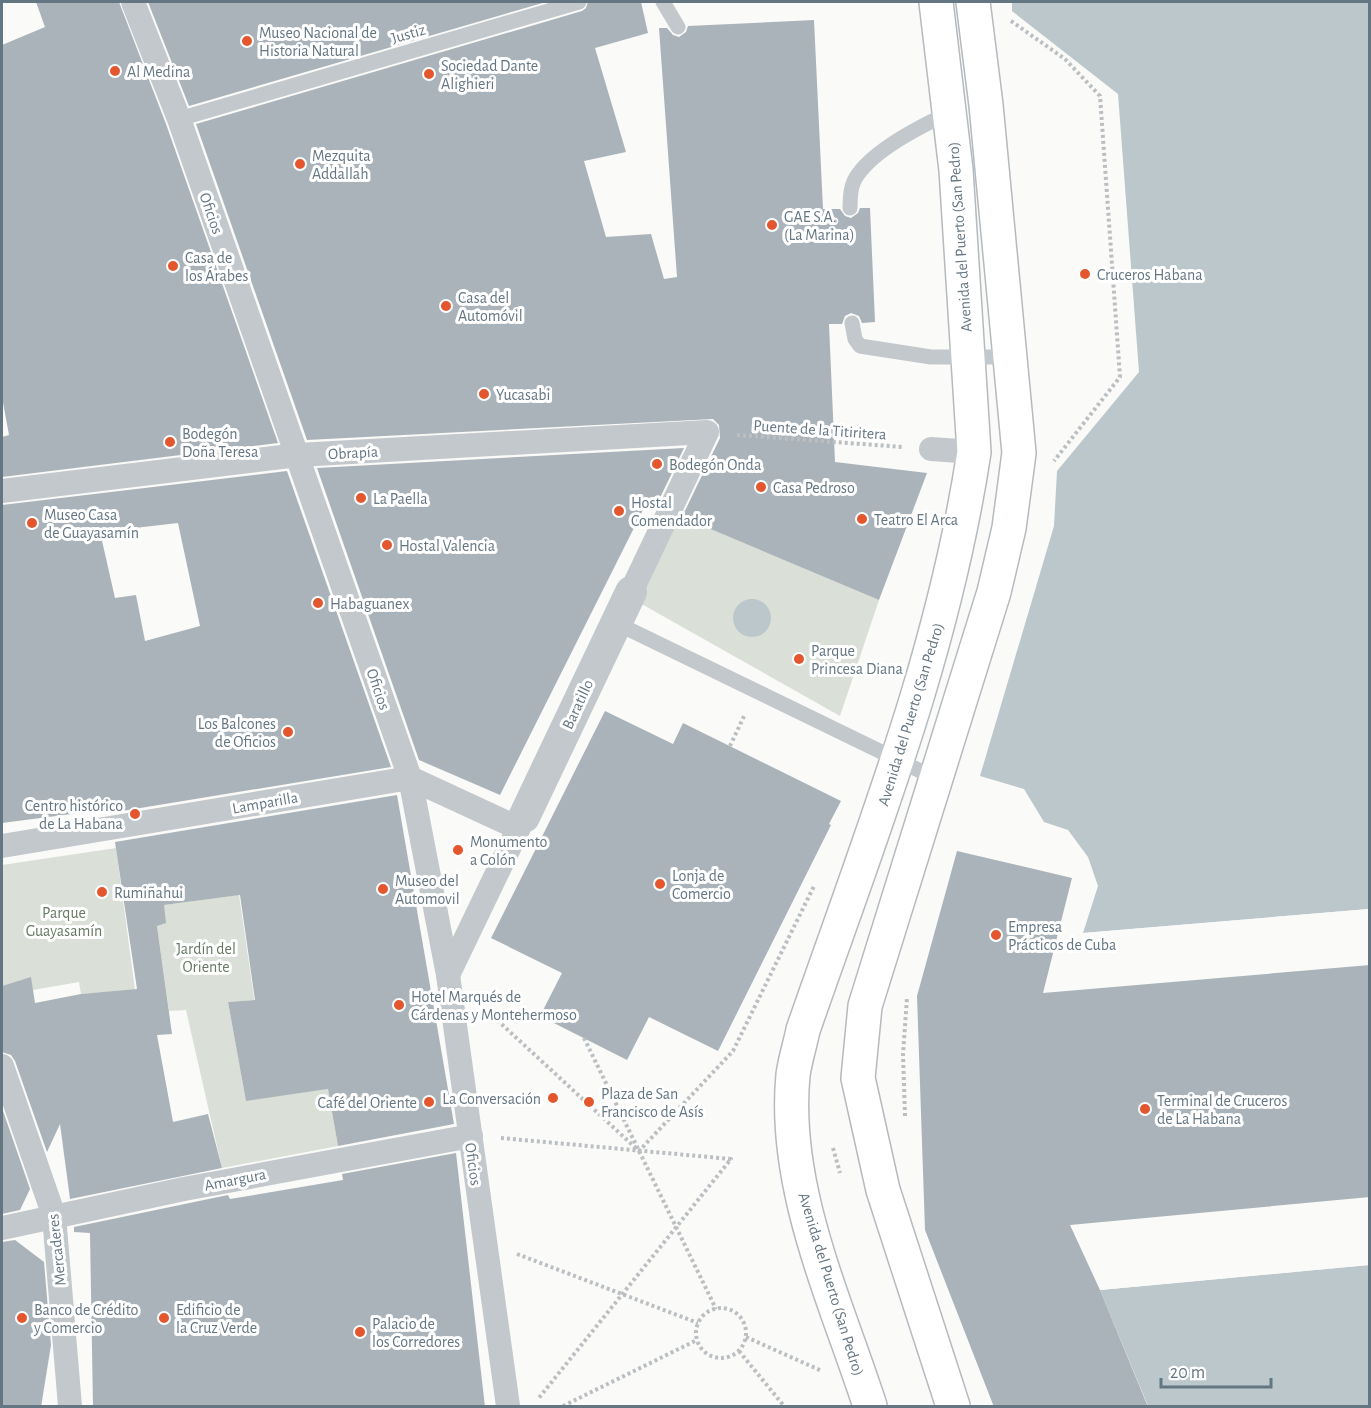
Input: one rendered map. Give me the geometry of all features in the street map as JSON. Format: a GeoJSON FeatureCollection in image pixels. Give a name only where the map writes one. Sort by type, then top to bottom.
{"type":"FeatureCollection","features":[{"type":"Feature","properties":{"kind":"main road","name":"Avenida del Puerto (San Pedro)"},"geometry":{"type":"LineString","coordinates":[[870,1407],[804,1200],[795,1142],[793,1073],[803,1030],[899,761],[931,658],[966,501],[974,452],[960,221],[936,2]]}},
{"type":"Feature","properties":{"kind":"main road"},"geometry":{"type":"LineString","coordinates":[[953,1407],[882,1190],[858,1078],[865,1006],[994,592],[1009,528],[1019,453],[986,105],[973,2]]}},
{"type":"Feature","properties":{"kind":"street","name":"Oficios"},"geometry":{"type":"LineString","coordinates":[[133,2],[179,119],[410,778],[448,975],[508,1407]]}},
{"type":"Feature","properties":{"kind":"street","name":"Obrapía"},"geometry":{"type":"LineString","coordinates":[[2,492],[297,455],[707,432]]}},
{"type":"Feature","properties":{"kind":"street","name":"Baratillo"},"geometry":{"type":"LineString","coordinates":[[448,975],[707,432]]}},
{"type":"Feature","properties":{"kind":"street"},"geometry":{"type":"LineString","coordinates":[[931,449],[974,452]]}},
{"type":"Feature","properties":{"kind":"street"},"geometry":{"type":"LineString","coordinates":[[410,778],[521,823]]}},
{"type":"Feature","properties":{"kind":"street","name":"Lamparilla"},"geometry":{"type":"LineString","coordinates":[[2,846],[410,778]]}},
{"type":"Feature","properties":{"kind":"street","name":"Mercaderes"},"geometry":{"type":"LineString","coordinates":[[2,1066],[54,1216],[70,1407]]}},
{"type":"Feature","properties":{"kind":"street","name":"Amargura"},"geometry":{"type":"LineString","coordinates":[[2,1228],[471,1136]]}},
{"type":"Feature","properties":{"kind":"lane","name":"Justiz"},"geometry":{"type":"LineString","coordinates":[[179,119],[579,2]]}},
{"type":"Feature","properties":{"kind":"lane"},"geometry":{"type":"LineString","coordinates":[[663,2],[678,27]]}},
{"type":"Feature","properties":{"kind":"lane"},"geometry":{"type":"LineString","coordinates":[[850,208],[853,182],[863,167],[912,132],[949,112]]}},
{"type":"Feature","properties":{"kind":"lane"},"geometry":{"type":"LineString","coordinates":[[852,323],[855,339],[860,346],[931,357],[1011,357]]}},
{"type":"Feature","properties":{"kind":"lane"},"geometry":{"type":"LineString","coordinates":[[616,622],[937,780]]}},
{"type":"Feature","properties":{"kind":"path","name":"Puente de la Titiritera"},"geometry":{"type":"LineString","coordinates":[[707,432],[931,449]]}},
{"type":"Feature","properties":{"kind":"path"},"geometry":{"type":"LineString","coordinates":[[730,746],[757,691]]}},
{"type":"Feature","properties":{"kind":"path"},"geometry":{"type":"LineString","coordinates":[[639,1151],[734,1050],[814,885]]}},
{"type":"Feature","properties":{"kind":"path"},"geometry":{"type":"LineString","coordinates":[[448,975],[639,1151]]}},
{"type":"Feature","properties":{"kind":"path"},"geometry":{"type":"LineString","coordinates":[[584,1038],[716,1309]]}},
{"type":"Feature","properties":{"kind":"path"},"geometry":{"type":"LineString","coordinates":[[471,1136],[731,1159],[532,1407]]}},
{"type":"Feature","properties":{"kind":"path"},"geometry":{"type":"LineString","coordinates":[[485,1242],[698,1323]]}},
{"type":"Feature","properties":{"kind":"path"},"geometry":{"type":"LineString","coordinates":[[716,1309],[732,1311],[746,1329],[746,1337],[739,1350],[724,1358],[716,1357],[707,1354],[697,1340],[698,1323],[703,1316],[716,1309]]}},
{"type":"Feature","properties":{"kind":"path"},"geometry":{"type":"LineString","coordinates":[[746,1337],[824,1372]]}},
{"type":"Feature","properties":{"kind":"path"},"geometry":{"type":"LineString","coordinates":[[563,1407],[697,1340]]}},
{"type":"Feature","properties":{"kind":"path"},"geometry":{"type":"LineString","coordinates":[[739,1350],[784,1407]]}},
{"type":"Feature","properties":{"kind":"green space","name":"Parque Princesa Diana"},"geometry":{"type":"Polygon","coordinates":[[[680,516],[879,600],[840,716],[638,602],[680,516]]]}},
{"type":"Feature","properties":{"kind":"green space","name":"Parque Guayasamín"},"geometry":{"type":"Polygon","coordinates":[[[116,848],[135,990],[81,994],[79,982],[33,990],[30,978],[2,986],[2,865],[116,848]]]}},
{"type":"Feature","properties":{"kind":"green space","name":"Jardín del Oriente"},"geometry":{"type":"Polygon","coordinates":[[[239,895],[254,1000],[228,1002],[246,1100],[328,1089],[338,1146],[222,1168],[186,1010],[169,1011],[157,926],[164,905],[239,895]]]}},
{"type":"Feature","properties":{"kind":"shaded area"},"geometry":{"type":"Polygon","coordinates":[[[1012,2],[1369,2],[1369,909],[1083,933],[1098,886],[1088,857],[1068,830],[1044,822],[1024,789],[980,776],[1054,526],[1057,471],[1139,372],[1118,94],[1012,11],[1012,2]]]}},
{"type":"Feature","properties":{"kind":"shaded area"},"geometry":{"type":"Polygon","coordinates":[[[752,599],[766,604],[771,618],[766,632],[752,637],[738,632],[733,618],[738,604],[752,599]]]}},
{"type":"Feature","properties":{"kind":"shaded area"},"geometry":{"type":"Polygon","coordinates":[[[1369,1265],[1369,1406],[1148,1406],[1100,1290],[1369,1265]]]}},
{"type":"Feature","properties":{"kind":"pier"},"geometry":{"type":"Polygon","coordinates":[[[1369,909],[1370,912],[1084,936],[1083,933],[1369,909]]]}},
{"type":"Feature","properties":{"kind":"pier"},"geometry":{"type":"Polygon","coordinates":[[[1370,1262],[1369,1265],[1100,1290],[1100,1287],[1370,1262]]]}},
{"type":"Feature","properties":{"kind":"building"},"geometry":{"type":"Polygon","coordinates":[[[36,2],[119,2],[166,124],[278,443],[2,477],[2,437],[9,435],[2,397],[2,45],[45,27],[36,2]]]}},
{"type":"Feature","properties":{"kind":"building"},"geometry":{"type":"Polygon","coordinates":[[[148,2],[546,2],[189,106],[148,2]]]}},
{"type":"Feature","properties":{"kind":"building"},"geometry":{"type":"Polygon","coordinates":[[[588,2],[641,2],[648,33],[595,48],[626,152],[584,161],[606,237],[651,234],[664,279],[677,277],[659,28],[667,28],[673,35],[679,37],[686,32],[688,26],[814,20],[823,209],[840,209],[845,216],[851,218],[858,213],[860,208],[870,208],[875,322],[862,323],[859,316],[851,313],[845,316],[842,324],[829,324],[835,462],[927,473],[879,600],[682,517],[720,438],[719,425],[713,419],[307,440],[196,124],[582,11],[588,2]]]}},
{"type":"Feature","properties":{"kind":"building"},"geometry":{"type":"Polygon","coordinates":[[[684,448],[656,506],[647,502],[500,795],[419,760],[317,468],[684,448]]]}},
{"type":"Feature","properties":{"kind":"building"},"geometry":{"type":"Polygon","coordinates":[[[287,471],[391,767],[110,813],[110,809],[2,823],[2,505],[287,471]],[[178,523],[100,532],[115,598],[136,595],[145,641],[200,626],[178,523]]]}},
{"type":"Feature","properties":{"kind":"building","name":"Lonja de Comercio"},"geometry":{"type":"Polygon","coordinates":[[[605,711],[673,744],[683,723],[841,801],[718,1051],[649,1017],[627,1060],[540,1016],[562,973],[491,938],[605,711]]]}},
{"type":"Feature","properties":{"kind":"building"},"geometry":{"type":"Polygon","coordinates":[[[397,795],[454,1124],[338,1146],[328,1089],[246,1101],[228,1002],[255,1000],[240,895],[164,905],[166,923],[157,926],[172,1034],[157,1035],[173,1122],[208,1114],[222,1168],[70,1199],[60,1124],[47,1152],[15,1061],[11,1055],[2,1052],[2,986],[31,977],[35,1003],[81,994],[137,989],[115,842],[397,795]]]}},
{"type":"Feature","properties":{"kind":"building","name":"Terminal de Cruceros de La Habana"},"geometry":{"type":"Polygon","coordinates":[[[957,851],[1072,878],[1043,993],[1370,965],[1370,1197],[1070,1225],[1100,1290],[1148,1407],[994,1407],[925,1230],[917,996],[957,851]]]}},
{"type":"Feature","properties":{"kind":"building"},"geometry":{"type":"Polygon","coordinates":[[[2,1108],[30,1189],[20,1210],[2,1214],[2,1108]]]}},
{"type":"Feature","properties":{"kind":"building"},"geometry":{"type":"Polygon","coordinates":[[[456,1153],[485,1407],[93,1407],[90,1233],[74,1232],[74,1227],[228,1195],[230,1199],[343,1180],[342,1174],[456,1153]]]}},
{"type":"Feature","properties":{"kind":"building","name":"Banco de Crédito y Comercio"},"geometry":{"type":"Polygon","coordinates":[[[15,1240],[44,1262],[51,1345],[41,1407],[2,1407],[2,1242],[15,1240]]]}},
{"type":"Feature","properties":{"kind":"place","name":"Museo Nacional de Historia Natural"},"geometry":{"type":"Point","coordinates":[247,41]}},
{"type":"Feature","properties":{"kind":"place","name":"Al Medina"},"geometry":{"type":"Point","coordinates":[115,71]}},
{"type":"Feature","properties":{"kind":"place","name":"Sociedad Dante Alighieri"},"geometry":{"type":"Point","coordinates":[429,74]}},
{"type":"Feature","properties":{"kind":"place","name":"Mezquita Addallah"},"geometry":{"type":"Point","coordinates":[300,164]}},
{"type":"Feature","properties":{"kind":"place","name":"GAE S.A. (La Marina)"},"geometry":{"type":"Point","coordinates":[772,225]}},
{"type":"Feature","properties":{"kind":"place","name":"Casa de los Árabes"},"geometry":{"type":"Point","coordinates":[173,266]}},
{"type":"Feature","properties":{"kind":"place","name":"Cruceros Habana"},"geometry":{"type":"Point","coordinates":[1085,274]}},
{"type":"Feature","properties":{"kind":"place","name":"Casa del Automóvil"},"geometry":{"type":"Point","coordinates":[446,306]}},
{"type":"Feature","properties":{"kind":"place","name":"Yucasabi"},"geometry":{"type":"Point","coordinates":[484,394]}},
{"type":"Feature","properties":{"kind":"place","name":"Bodegón Doña Teresa"},"geometry":{"type":"Point","coordinates":[170,442]}},
{"type":"Feature","properties":{"kind":"place","name":"Bodegón Onda"},"geometry":{"type":"Point","coordinates":[657,464]}},
{"type":"Feature","properties":{"kind":"place","name":"Casa Pedroso"},"geometry":{"type":"Point","coordinates":[761,487]}},
{"type":"Feature","properties":{"kind":"place","name":"La Paella"},"geometry":{"type":"Point","coordinates":[361,498]}},
{"type":"Feature","properties":{"kind":"place","name":"Hostal Comendador"},"geometry":{"type":"Point","coordinates":[619,511]}},
{"type":"Feature","properties":{"kind":"place","name":"Teatro El Arca"},"geometry":{"type":"Point","coordinates":[862,519]}},
{"type":"Feature","properties":{"kind":"place","name":"Museo Casa de Guayasamín"},"geometry":{"type":"Point","coordinates":[32,523]}},
{"type":"Feature","properties":{"kind":"place","name":"Hostal Valencia"},"geometry":{"type":"Point","coordinates":[387,545]}},
{"type":"Feature","properties":{"kind":"place","name":"Habaguanex"},"geometry":{"type":"Point","coordinates":[318,603]}},
{"type":"Feature","properties":{"kind":"place","name":"Parque Princesa Diana"},"geometry":{"type":"Point","coordinates":[799,659]}},
{"type":"Feature","properties":{"kind":"place","name":"Los Balcones de Oficios"},"geometry":{"type":"Point","coordinates":[288,732]}},
{"type":"Feature","properties":{"kind":"place","name":"Centro histórico de La Habana"},"geometry":{"type":"Point","coordinates":[135,814]}},
{"type":"Feature","properties":{"kind":"place","name":"Monumento a Colón"},"geometry":{"type":"Point","coordinates":[458,850]}},
{"type":"Feature","properties":{"kind":"place","name":"Lonja de Comercio"},"geometry":{"type":"Point","coordinates":[660,884]}},
{"type":"Feature","properties":{"kind":"place","name":"Museo del Automovil"},"geometry":{"type":"Point","coordinates":[383,889]}},
{"type":"Feature","properties":{"kind":"place","name":"Rumiñahui"},"geometry":{"type":"Point","coordinates":[102,892]}},
{"type":"Feature","properties":{"kind":"place","name":"Empresa Prácticos de Cuba"},"geometry":{"type":"Point","coordinates":[996,935]}},
{"type":"Feature","properties":{"kind":"place","name":"Hotel Marqués de Cárdenas y Montehermoso"},"geometry":{"type":"Point","coordinates":[399,1005]}},
{"type":"Feature","properties":{"kind":"place","name":"La Conversación"},"geometry":{"type":"Point","coordinates":[553,1098]}},
{"type":"Feature","properties":{"kind":"place","name":"Café del Oriente"},"geometry":{"type":"Point","coordinates":[429,1102]}},
{"type":"Feature","properties":{"kind":"place","name":"Plaza de San Francisco de Asís"},"geometry":{"type":"Point","coordinates":[589,1102]}},
{"type":"Feature","properties":{"kind":"place","name":"Terminal de Cruceros de La Habana"},"geometry":{"type":"Point","coordinates":[1145,1109]}},
{"type":"Feature","properties":{"kind":"place","name":"Banco de Crédito y Comercio"},"geometry":{"type":"Point","coordinates":[22,1318]}},
{"type":"Feature","properties":{"kind":"place","name":"Edificio de la Cruz Verde"},"geometry":{"type":"Point","coordinates":[164,1318]}},
{"type":"Feature","properties":{"kind":"place","name":"Palacio de los Corredores"},"geometry":{"type":"Point","coordinates":[360,1332]}}]}
